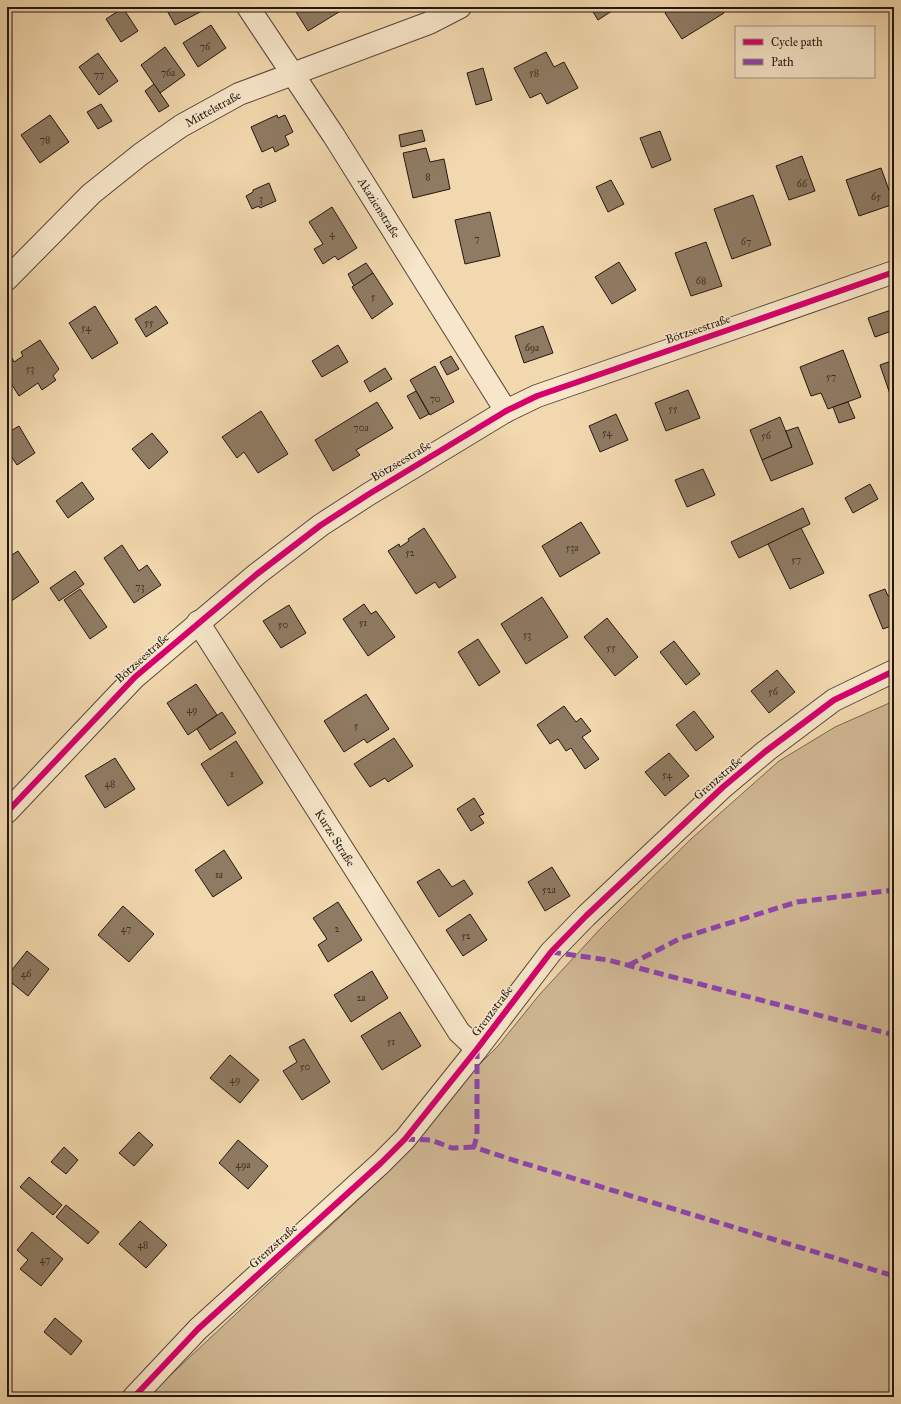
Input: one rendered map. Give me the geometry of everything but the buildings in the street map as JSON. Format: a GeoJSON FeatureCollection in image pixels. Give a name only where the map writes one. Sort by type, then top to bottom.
{"type":"FeatureCollection","features":[{"type":"Feature","properties":{"kind":"street","name":"Akazienstraße"},"geometry":{"type":"LineString","coordinates":[[248,7],[334,136],[506,411]]}},
{"type":"Feature","properties":{"kind":"street","name":"Mittelstraße"},"geometry":{"type":"LineString","coordinates":[[7,279],[91,194],[141,154],[182,126],[238,94],[429,23],[460,7]]}},
{"type":"Feature","properties":{"kind":"street","name":"Bötzseestraße"},"geometry":{"type":"LineString","coordinates":[[7,812],[135,677],[198,622],[257,574],[321,525],[369,494],[506,411],[537,396],[894,272]]}},
{"type":"Feature","properties":{"kind":"street","name":"Kurze Straße"},"geometry":{"type":"LineString","coordinates":[[198,622],[459,1032],[477,1049]]}},
{"type":"Feature","properties":{"kind":"street","name":"Grenzstraße"},"geometry":{"type":"LineString","coordinates":[[134,1397],[198,1328],[381,1164],[405,1139],[552,952],[586,916],[723,787],[766,751],[834,700],[894,671]]}},
{"type":"Feature","properties":{"kind":"shaded area"},"geometry":{"type":"Polygon","coordinates":[[[894,701],[894,1397],[147,1397],[388,1172],[422,1121],[498,1046],[540,994],[601,928],[691,839],[779,761],[835,727],[894,701]]]}},
{"type":"Feature","properties":{"kind":"marked path"},"geometry":{"type":"LineString","coordinates":[[629,965],[681,938],[797,902],[894,890]]}},
{"type":"Feature","properties":{"kind":"marked path"},"geometry":{"type":"LineString","coordinates":[[551,952],[608,960],[894,1035]]}},
{"type":"Feature","properties":{"kind":"marked path"},"geometry":{"type":"LineString","coordinates":[[477,1049],[477,1135],[474,1147],[894,1276]]}},
{"type":"Feature","properties":{"kind":"marked path"},"geometry":{"type":"LineString","coordinates":[[405,1139],[431,1140],[452,1148],[474,1147]]}},
{"type":"Feature","properties":{"kind":"cycle path"},"geometry":{"type":"LineString","coordinates":[[7,812],[135,677],[257,574],[321,525],[369,494],[506,411],[537,396],[894,272]]}},
{"type":"Feature","properties":{"kind":"cycle path"},"geometry":{"type":"LineString","coordinates":[[134,1397],[198,1329],[381,1163],[405,1139],[477,1049],[551,952],[586,916],[723,787],[766,751],[834,700],[894,671]]}}]}
